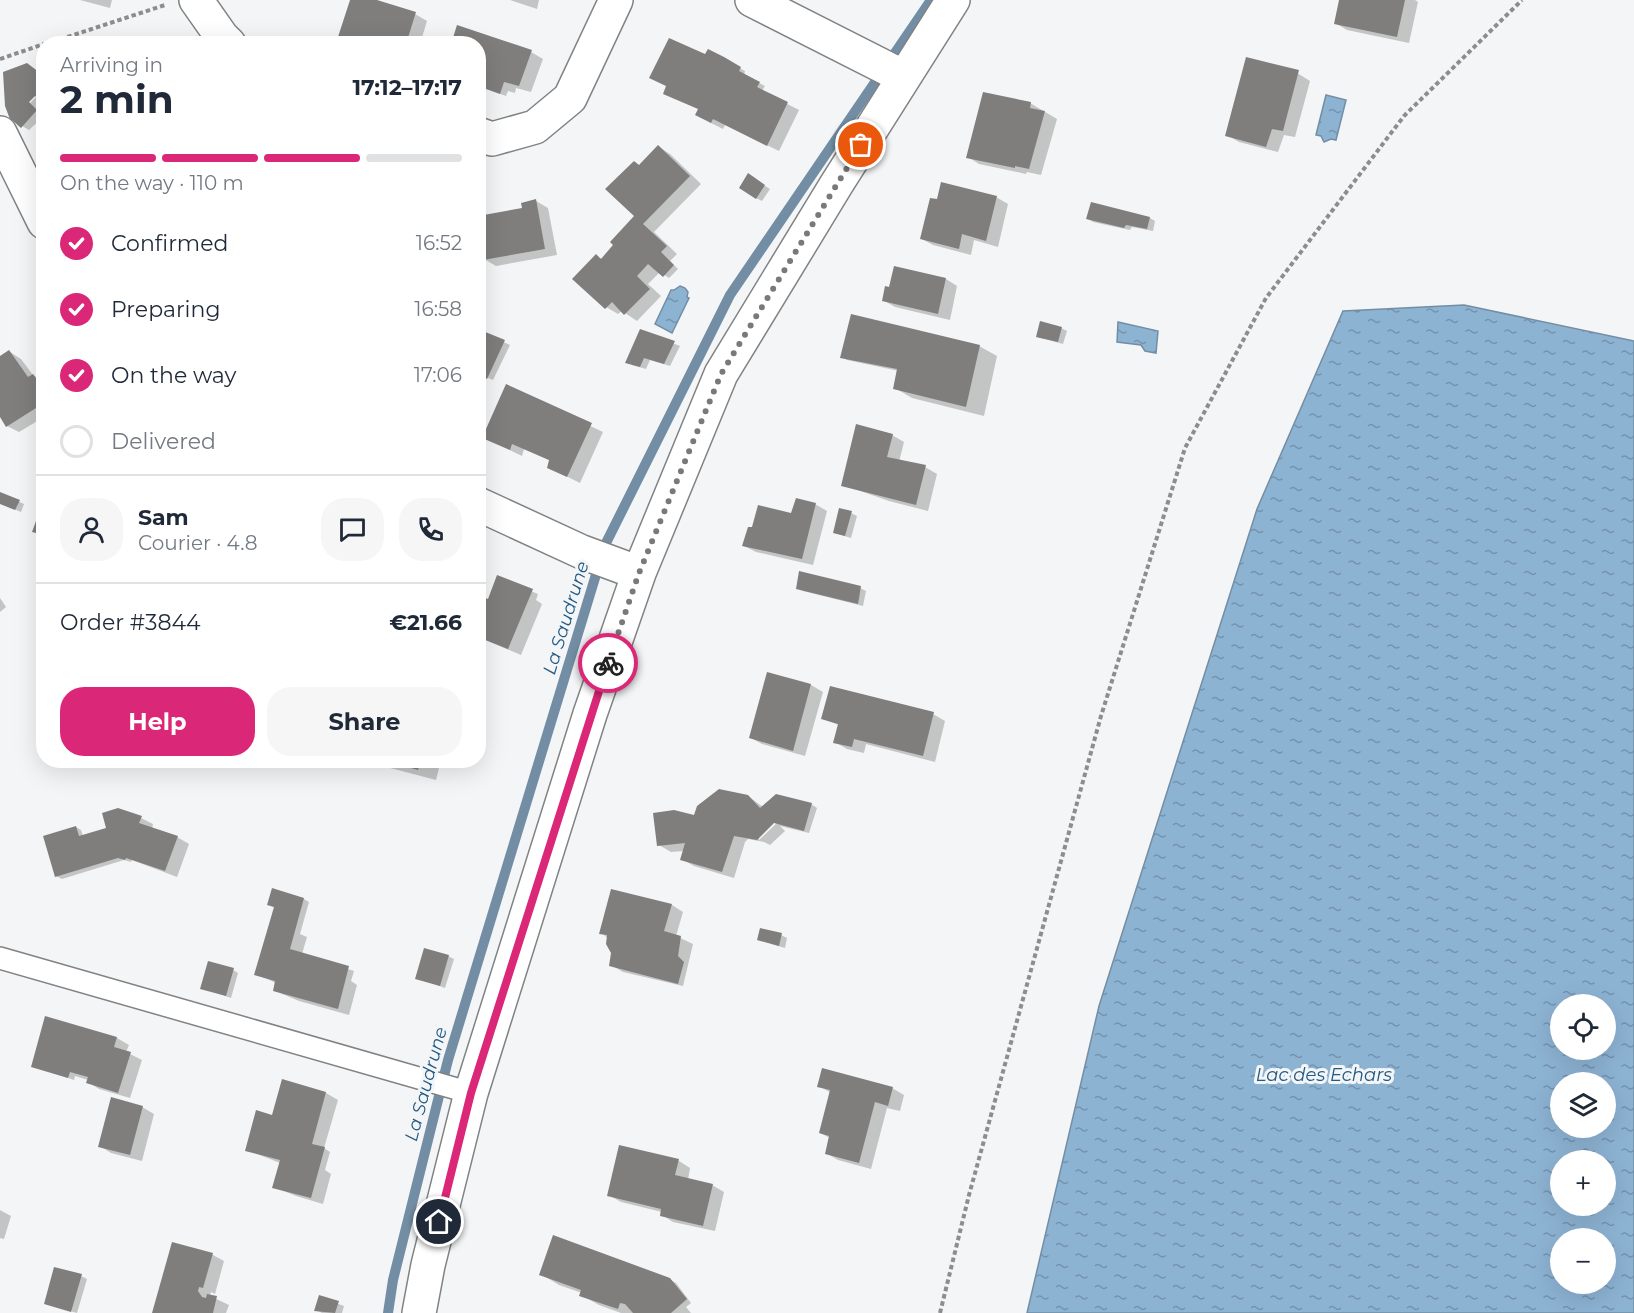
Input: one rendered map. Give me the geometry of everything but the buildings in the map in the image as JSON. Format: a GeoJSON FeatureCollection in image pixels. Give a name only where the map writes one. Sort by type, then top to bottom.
{"type":"FeatureCollection","features":[{"type":"Feature","properties":{"kind":"street"},"geometry":{"type":"LineString","coordinates":[[486,137],[492,139],[535,127],[570,98],[616,0]]}},
{"type":"Feature","properties":{"kind":"street"},"geometry":{"type":"LineString","coordinates":[[752,0],[904,77]]}},
{"type":"Feature","properties":{"kind":"street"},"geometry":{"type":"LineString","coordinates":[[419,1313],[463,1090],[590,714],[626,568],[721,374],[836,185],[953,0]]}},
{"type":"Feature","properties":{"kind":"street"},"geometry":{"type":"LineString","coordinates":[[182,2],[221,36]]}},
{"type":"Feature","properties":{"kind":"street"},"geometry":{"type":"LineString","coordinates":[[0,133],[36,206]]}},
{"type":"Feature","properties":{"kind":"street"},"geometry":{"type":"LineString","coordinates":[[486,508],[582,552],[626,568]]}},
{"type":"Feature","properties":{"kind":"lane"},"geometry":{"type":"LineString","coordinates":[[0,958],[463,1090]]}},
{"type":"Feature","properties":{"kind":"path"},"geometry":{"type":"LineString","coordinates":[[940,1313],[969,1195],[1101,716],[1185,448],[1266,298],[1404,116],[1522,0]]}},
{"type":"Feature","properties":{"kind":"path"},"geometry":{"type":"LineString","coordinates":[[71,36],[182,2]]}},
{"type":"Feature","properties":{"kind":"path"},"geometry":{"type":"LineString","coordinates":[[0,59],[36,47]]}},
{"type":"Feature","properties":{"kind":"water"},"geometry":{"type":"Polygon","coordinates":[[[1326,95],[1346,100],[1336,140],[1331,139],[1324,142],[1321,136],[1316,135],[1326,95]]]}},
{"type":"Feature","properties":{"kind":"water"},"geometry":{"type":"Polygon","coordinates":[[[680,286],[688,292],[687,297],[689,298],[672,333],[655,324],[671,290],[680,286]]]}},
{"type":"Feature","properties":{"kind":"water","name":"Lac des Echars"},"geometry":{"type":"Polygon","coordinates":[[[1464,305],[1634,341],[1634,1313],[1027,1313],[1099,1006],[1257,509],[1343,311],[1464,305]]]}},
{"type":"Feature","properties":{"kind":"water"},"geometry":{"type":"Polygon","coordinates":[[[1118,322],[1158,331],[1156,353],[1145,351],[1141,345],[1117,342],[1118,322]]]}},
{"type":"Feature","properties":{"kind":"waterway","name":"La Saudrune"},"geometry":{"type":"LineString","coordinates":[[388,1313],[393,1280],[448,1060],[605,545],[730,295],[931,0]]}},
{"type":"Feature","properties":{"kind":"way so far"},"geometry":{"type":"LineString","coordinates":[[608,663],[639,573],[721,374],[861,145]]}},
{"type":"Feature","properties":{"kind":"route"},"geometry":{"type":"LineString","coordinates":[[439,1222],[471,1093],[608,663]]}}]}
